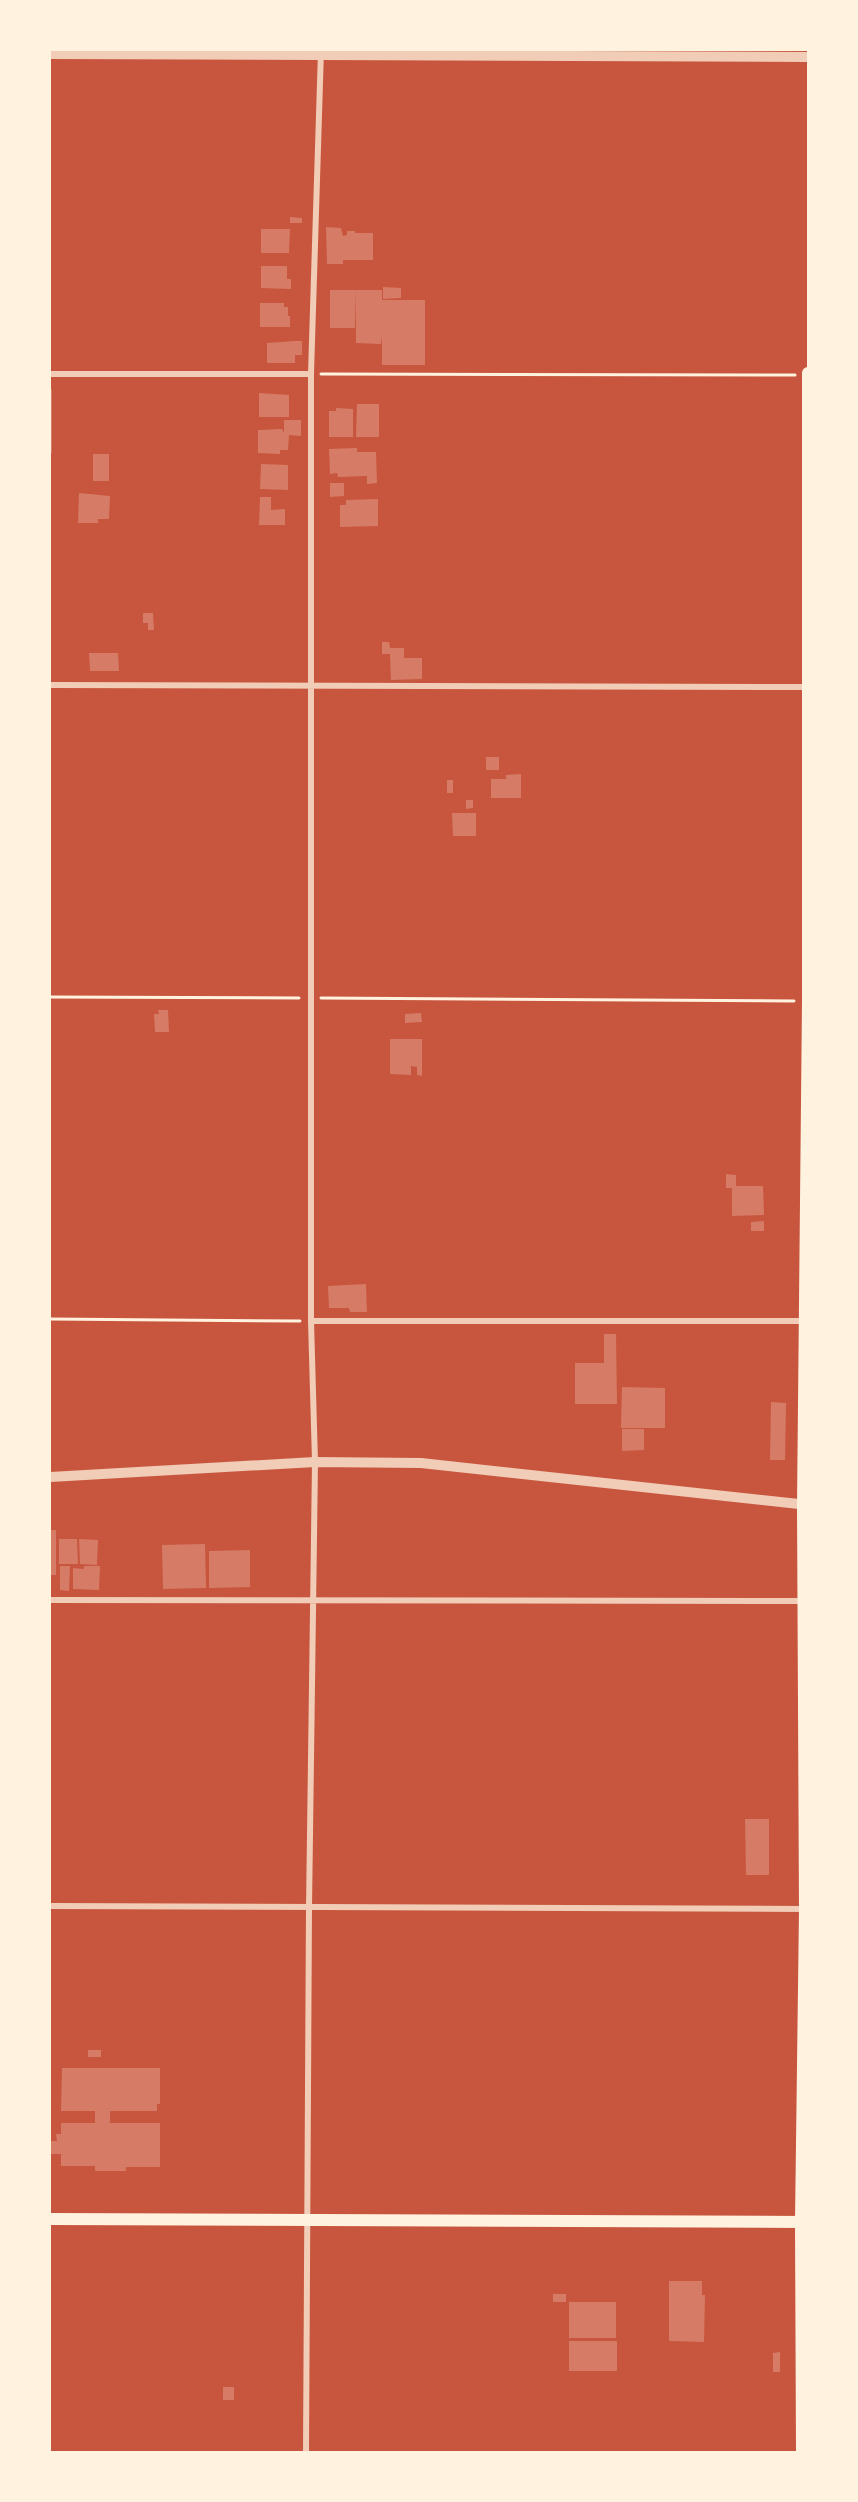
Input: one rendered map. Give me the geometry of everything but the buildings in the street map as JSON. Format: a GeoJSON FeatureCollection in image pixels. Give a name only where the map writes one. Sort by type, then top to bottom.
{"type":"FeatureCollection","features":[{"type":"Feature","properties":{"kind":"main road"},"geometry":{"type":"LineString","coordinates":[[801,2452],[805,2222],[803,1601],[806,1505],[808,374]]}},
{"type":"Feature","properties":{"kind":"main road"},"geometry":{"type":"LineString","coordinates":[[50,2219],[805,2222]]}},
{"type":"Feature","properties":{"kind":"street"},"geometry":{"type":"LineString","coordinates":[[306,2452],[309,1908],[315,1462],[311,1321],[311,374],[321,53]]}},
{"type":"Feature","properties":{"kind":"street"},"geometry":{"type":"LineString","coordinates":[[50,54],[321,53],[808,57]]}},
{"type":"Feature","properties":{"kind":"street"},"geometry":{"type":"LineString","coordinates":[[50,374],[311,374]]}},
{"type":"Feature","properties":{"kind":"street"},"geometry":{"type":"LineString","coordinates":[[50,685],[808,687]]}},
{"type":"Feature","properties":{"kind":"street"},"geometry":{"type":"LineString","coordinates":[[311,1321],[805,1322]]}},
{"type":"Feature","properties":{"kind":"street"},"geometry":{"type":"LineString","coordinates":[[50,1476],[315,1462],[431,1464],[806,1505]]}},
{"type":"Feature","properties":{"kind":"street"},"geometry":{"type":"LineString","coordinates":[[50,1600],[803,1601]]}},
{"type":"Feature","properties":{"kind":"street"},"geometry":{"type":"LineString","coordinates":[[50,1906],[805,1909]]}},
{"type":"Feature","properties":{"kind":"path"},"geometry":{"type":"LineString","coordinates":[[311,374],[808,374]]}},
{"type":"Feature","properties":{"kind":"path"},"geometry":{"type":"LineString","coordinates":[[50,997],[808,1001]]}},
{"type":"Feature","properties":{"kind":"path"},"geometry":{"type":"LineString","coordinates":[[50,1319],[311,1321]]}}]}
